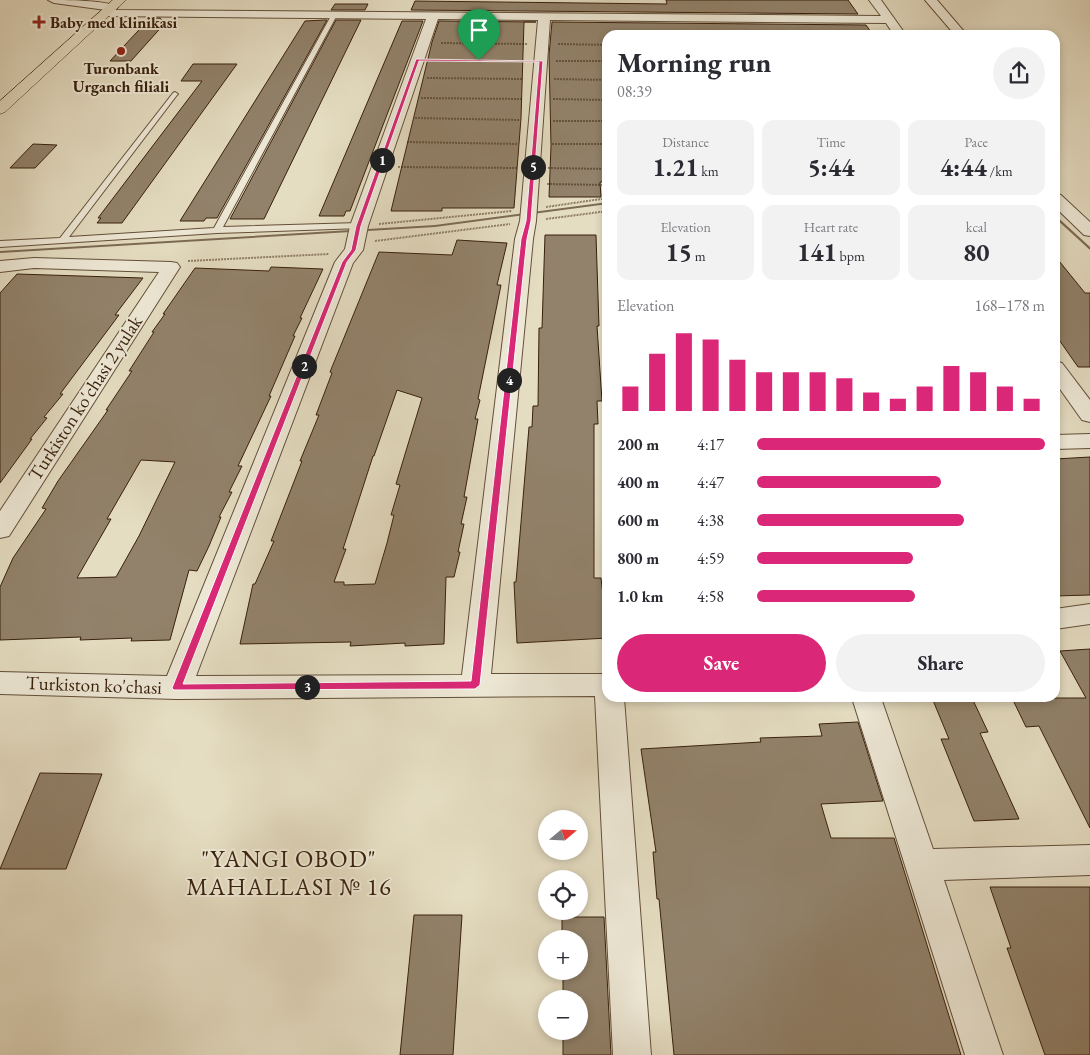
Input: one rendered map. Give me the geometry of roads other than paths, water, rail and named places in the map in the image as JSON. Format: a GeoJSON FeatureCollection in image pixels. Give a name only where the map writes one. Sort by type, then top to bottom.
{"type":"FeatureCollection","features":[{"type":"Feature","properties":{"kind":"main road"},"geometry":{"type":"LineString","coordinates":[[0,109],[113,6]]}},
{"type":"Feature","properties":{"kind":"street"},"geometry":{"type":"LineString","coordinates":[[54,0],[113,6],[334,15],[658,18],[767,24],[889,20]]}},
{"type":"Feature","properties":{"kind":"street"},"geometry":{"type":"LineString","coordinates":[[875,0],[896,30]]}},
{"type":"Feature","properties":{"kind":"street"},"geometry":{"type":"LineString","coordinates":[[931,0],[957,30]]}},
{"type":"Feature","properties":{"kind":"street"},"geometry":{"type":"LineString","coordinates":[[760,6],[767,24]]}},
{"type":"Feature","properties":{"kind":"street"},"geometry":{"type":"LineString","coordinates":[[177,688],[344,262],[354,250],[358,226],[433,16]]}},
{"type":"Feature","properties":{"kind":"street"},"geometry":{"type":"LineString","coordinates":[[475,685],[524,239],[529,215],[544,17]]}},
{"type":"Feature","properties":{"kind":"street"},"geometry":{"type":"LineString","coordinates":[[1060,203],[1090,231]]}},
{"type":"Feature","properties":{"kind":"street","name":"Turkiston ko'chasi 2 yulak"},"geometry":{"type":"LineString","coordinates":[[0,267],[34,263],[171,267],[0,530]]}},
{"type":"Feature","properties":{"kind":"street"},"geometry":{"type":"LineString","coordinates":[[1060,374],[1090,414]]}},
{"type":"Feature","properties":{"kind":"street"},"geometry":{"type":"LineString","coordinates":[[1060,442],[1090,441]]}},
{"type":"Feature","properties":{"kind":"street"},"geometry":{"type":"LineString","coordinates":[[1060,618],[1090,614]]}},
{"type":"Feature","properties":{"kind":"street","name":"Turkiston ko'chasi"},"geometry":{"type":"LineString","coordinates":[[0,682],[177,688],[602,685]]}},
{"type":"Feature","properties":{"kind":"street"},"geometry":{"type":"LineString","coordinates":[[609,702],[632,1055]]}},
{"type":"Feature","properties":{"kind":"street"},"geometry":{"type":"LineString","coordinates":[[868,702],[984,1055]]}},
{"type":"Feature","properties":{"kind":"street"},"geometry":{"type":"LineString","coordinates":[[922,864],[1090,860]]}},
{"type":"Feature","properties":{"kind":"lane"},"geometry":{"type":"LineString","coordinates":[[217,230],[334,15]]}},
{"type":"Feature","properties":{"kind":"lane"},"geometry":{"type":"LineString","coordinates":[[63,239],[175,94]]}},
{"type":"Feature","properties":{"kind":"lane"},"geometry":{"type":"LineString","coordinates":[[0,244],[217,230],[358,226]]}},
{"type":"Feature","properties":{"kind":"waterway"},"geometry":{"type":"LineString","coordinates":[[0,252],[435,226],[602,204]]}},
{"type":"Feature","properties":{"kind":"waterway"},"geometry":{"type":"LineString","coordinates":[[1060,221],[1090,249]]}},
{"type":"Feature","properties":{"kind":"place","name":"Baby med klinikasi"},"geometry":{"type":"Point","coordinates":[39,22]}},
{"type":"Feature","properties":{"kind":"place","name":"Turonbank Urganch filiali"},"geometry":{"type":"Point","coordinates":[121,51]}},
{"type":"Feature","properties":{"kind":"district","name":"\"YANGI OBOD\" MAHALLASI № 16"},"geometry":{"type":"Point","coordinates":[289,872]}}]}
